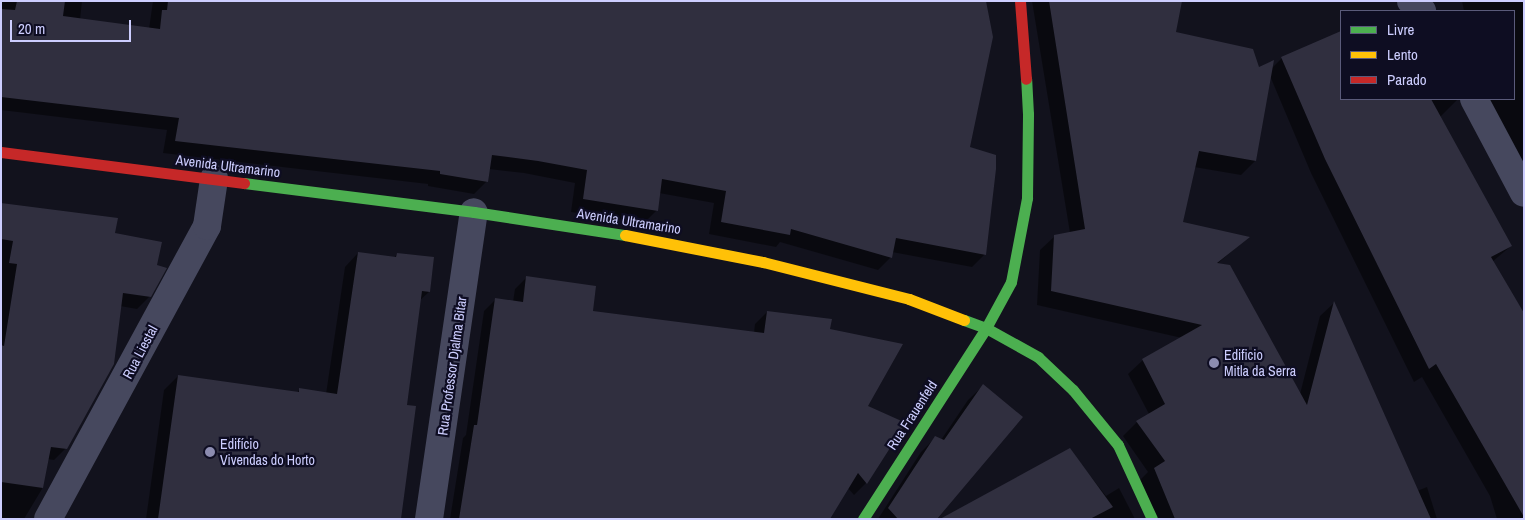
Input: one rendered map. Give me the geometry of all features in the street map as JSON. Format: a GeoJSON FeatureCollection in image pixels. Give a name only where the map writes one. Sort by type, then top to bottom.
{"type":"FeatureCollection","features":[{"type":"Feature","properties":{"kind":"street","name":"Rua Frauenfeld"},"geometry":{"type":"LineString","coordinates":[[863,519],[986,328],[1011,282],[1026,198],[1028,114],[1020,1]]}},
{"type":"Feature","properties":{"kind":"street"},"geometry":{"type":"LineString","coordinates":[[1411,1],[1421,10]]}},
{"type":"Feature","properties":{"kind":"street"},"geometry":{"type":"LineString","coordinates":[[1475,100],[1524,193]]}},
{"type":"Feature","properties":{"kind":"street","name":"Avenida Ultramarino"},"geometry":{"type":"LineString","coordinates":[[1,152],[474,212],[665,241],[762,262],[909,299],[986,328],[1038,358],[1073,390],[1118,445],[1152,519]]}},
{"type":"Feature","properties":{"kind":"street","name":"Rua Liestal"},"geometry":{"type":"LineString","coordinates":[[48,519],[207,226],[214,179]]}},
{"type":"Feature","properties":{"kind":"street","name":"Rua Professor Djalma Bitar"},"geometry":{"type":"LineString","coordinates":[[429,519],[474,212]]}},
{"type":"Feature","properties":{"kind":"building"},"geometry":{"type":"Polygon","coordinates":[[[17,1],[65,1],[63,16],[160,29],[162,10],[167,10],[168,1],[986,1],[993,37],[970,147],[996,155],[986,255],[896,238],[892,258],[791,229],[790,235],[721,222],[726,191],[662,179],[658,211],[583,199],[587,170],[538,161],[492,155],[488,182],[440,174],[440,171],[175,141],[179,118],[1,97],[1,9],[15,10],[17,1]]]}},
{"type":"Feature","properties":{"kind":"building"},"geometry":{"type":"Polygon","coordinates":[[[1049,1],[1182,1],[1176,32],[1253,49],[1259,67],[1274,60],[1256,161],[1199,151],[1183,222],[1250,237],[1217,263],[1230,265],[1307,405],[1334,301],[1431,519],[1175,519],[1154,468],[1165,461],[1136,421],[1165,404],[1142,359],[1202,325],[1051,291],[1054,235],[1085,229],[1049,1]]]}},
{"type":"Feature","properties":{"kind":"building"},"geometry":{"type":"Polygon","coordinates":[[[1340,31],[1340,100],[1432,100],[1512,246],[1491,257],[1524,313],[1524,517],[1436,364],[1429,369],[1325,159],[1281,57],[1340,31]]]}},
{"type":"Feature","properties":{"kind":"building"},"geometry":{"type":"Polygon","coordinates":[[[1,203],[118,218],[115,233],[162,242],[157,265],[167,268],[151,297],[123,293],[114,364],[67,449],[51,447],[43,488],[1,482],[1,345],[4,346],[17,264],[9,263],[13,241],[1,239],[1,203]]]}},
{"type":"Feature","properties":{"kind":"building"},"geometry":{"type":"Polygon","coordinates":[[[358,252],[396,257],[397,253],[434,257],[430,292],[422,291],[407,405],[416,406],[401,519],[158,519],[178,375],[299,392],[299,388],[337,394],[358,252]]]}},
{"type":"Feature","properties":{"kind":"building"},"geometry":{"type":"Polygon","coordinates":[[[526,276],[596,286],[593,311],[764,333],[767,311],[832,319],[830,329],[903,344],[868,406],[906,423],[867,484],[858,473],[830,519],[459,519],[474,425],[477,425],[495,298],[523,302],[526,276]]]}},
{"type":"Feature","properties":{"kind":"building"},"geometry":{"type":"Polygon","coordinates":[[[983,384],[1023,417],[937,519],[898,519],[888,508],[935,436],[944,440],[983,384]]]}},
{"type":"Feature","properties":{"kind":"building"},"geometry":{"type":"Polygon","coordinates":[[[1070,448],[1113,507],[1090,519],[940,519],[1070,448]]]}},
{"type":"Feature","properties":{"kind":"traffic: fast"},"geometry":{"type":"LineString","coordinates":[[863,519],[986,328],[1011,282],[1027,198],[1028,114],[1026,79]]}},
{"type":"Feature","properties":{"kind":"traffic: fast"},"geometry":{"type":"LineString","coordinates":[[244,183],[474,212],[625,235]]}},
{"type":"Feature","properties":{"kind":"traffic: fast"},"geometry":{"type":"LineString","coordinates":[[964,320],[986,328],[1038,357],[1073,390],[1118,445],[1152,519]]}},
{"type":"Feature","properties":{"kind":"traffic: slow"},"geometry":{"type":"LineString","coordinates":[[625,235],[763,262],[909,299],[964,320]]}},
{"type":"Feature","properties":{"kind":"traffic: jam"},"geometry":{"type":"LineString","coordinates":[[1020,1],[1026,79]]}},
{"type":"Feature","properties":{"kind":"traffic: jam"},"geometry":{"type":"LineString","coordinates":[[1,152],[244,183]]}},
{"type":"Feature","properties":{"kind":"place","name":"Edificio Mitla da Serra"},"geometry":{"type":"Point","coordinates":[1214,363]}},
{"type":"Feature","properties":{"kind":"place","name":"Edifício Vivendas do Horto"},"geometry":{"type":"Point","coordinates":[210,452]}}]}
